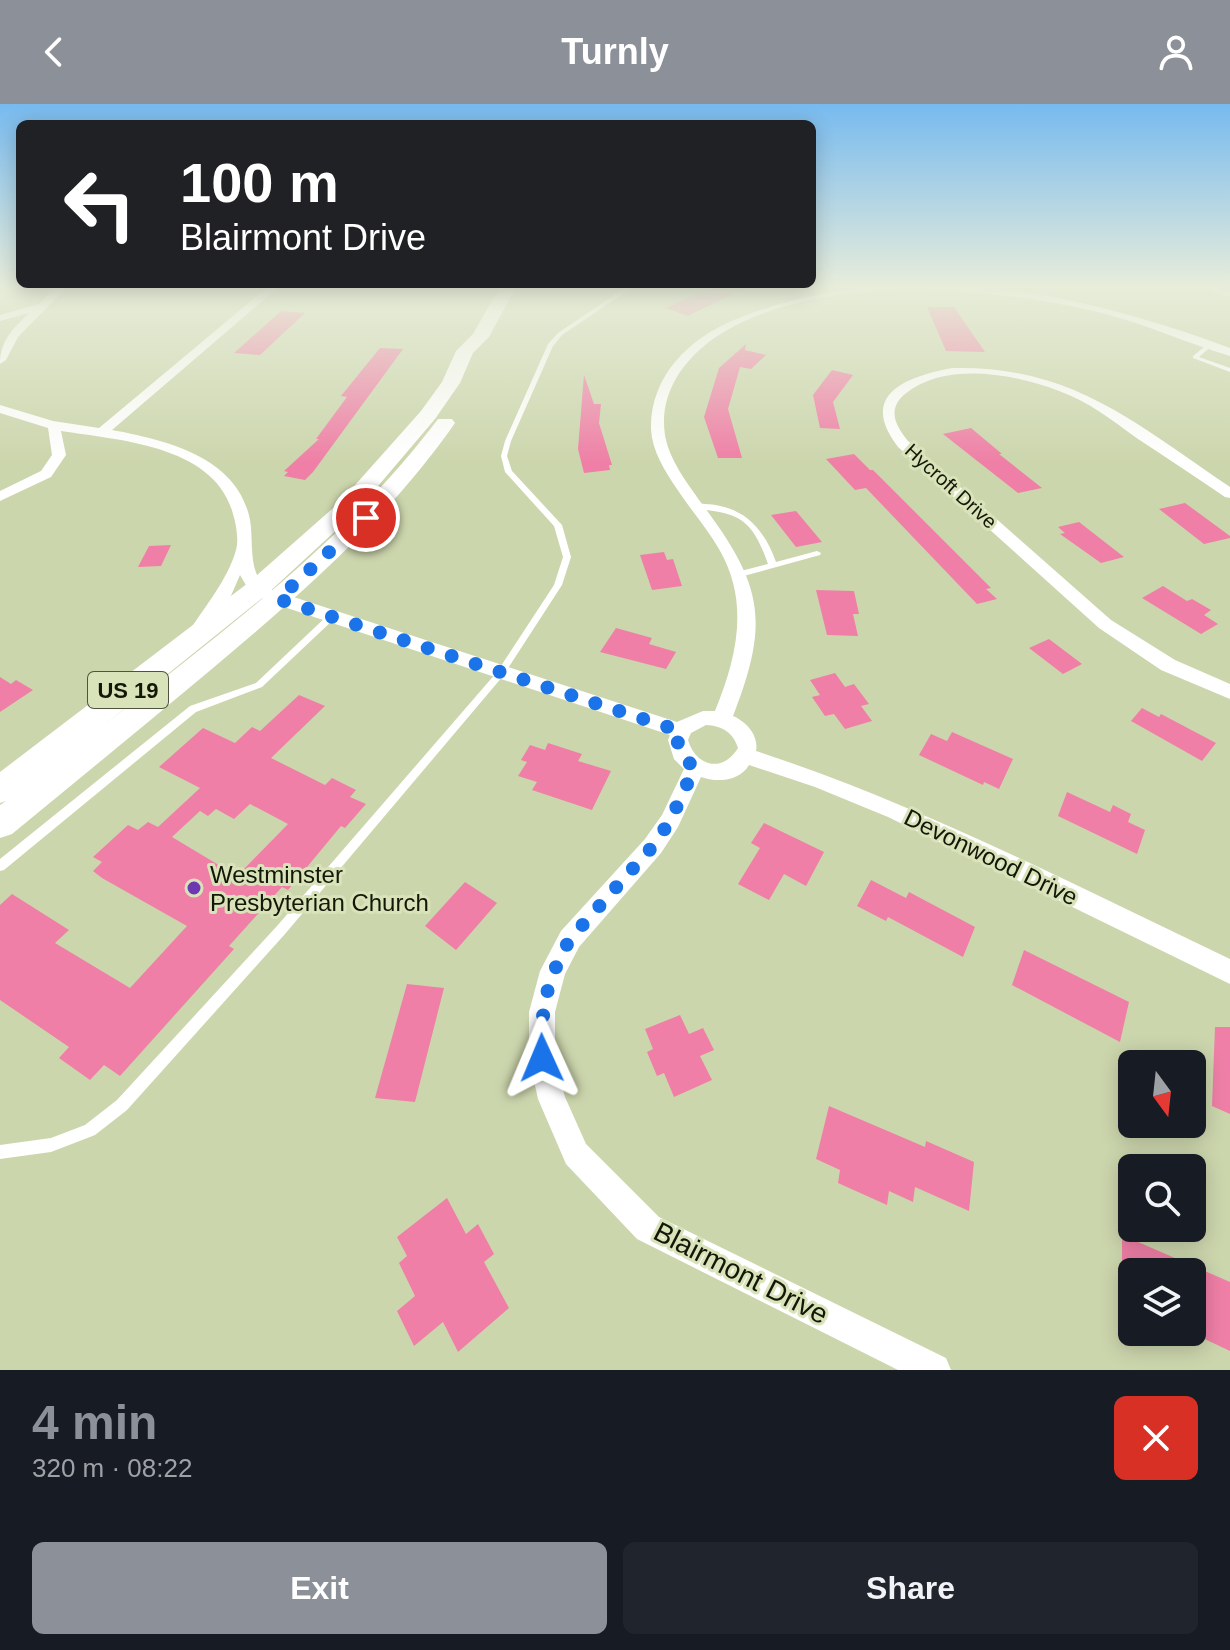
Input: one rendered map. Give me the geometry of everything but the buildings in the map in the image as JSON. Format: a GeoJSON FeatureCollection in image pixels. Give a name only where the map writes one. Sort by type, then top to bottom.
{"type":"FeatureCollection","features":[{"type":"Feature","properties":{"kind":"main road","name":"US 19"},"geometry":{"type":"LineString","coordinates":[[0,790],[191,641],[267,594],[348,537],[421,458],[448,419],[480,353],[480,344]]}},
{"type":"Feature","properties":{"kind":"main road","name":"US 19"},"geometry":{"type":"LineString","coordinates":[[0,824],[267,594]]}},
{"type":"Feature","properties":{"kind":"street"},"geometry":{"type":"LineString","coordinates":[[100,434],[206,344]]}},
{"type":"Feature","properties":{"kind":"street"},"geometry":{"type":"LineString","coordinates":[[699,344],[669,376],[660,398],[658,435],[671,469],[730,553],[740,574],[749,617],[748,640],[744,662],[722,719]]}},
{"type":"Feature","properties":{"kind":"street"},"geometry":{"type":"LineString","coordinates":[[1211,344],[1230,352]]}},
{"type":"Feature","properties":{"kind":"street","name":"Hycroft Drive"},"geometry":{"type":"LineString","coordinates":[[1230,494],[1092,401],[1042,380],[982,372],[939,374],[914,381],[896,394],[888,405],[889,427],[903,444],[1105,624],[1168,665],[1230,692]]}},
{"type":"Feature","properties":{"kind":"street"},"geometry":{"type":"LineString","coordinates":[[0,409],[54,426],[166,447],[207,466],[227,485],[241,509],[247,569],[267,594],[500,674],[680,731]]}},
{"type":"Feature","properties":{"kind":"street"},"geometry":{"type":"LineString","coordinates":[[0,497],[46,474],[59,455],[54,426]]}},
{"type":"Feature","properties":{"kind":"street"},"geometry":{"type":"LineString","coordinates":[[191,641],[221,598],[246,546]]}},
{"type":"Feature","properties":{"kind":"street"},"geometry":{"type":"LineString","coordinates":[[703,718],[722,719],[741,730],[747,738],[746,756],[730,770],[706,771],[695,767],[681,755],[680,731],[703,718]]}},
{"type":"Feature","properties":{"kind":"street","name":"Devonwood Drive"},"geometry":{"type":"LineString","coordinates":[[746,756],[822,781],[896,811],[1230,972]]}},
{"type":"Feature","properties":{"kind":"street","name":"Blairmont Drive"},"geometry":{"type":"LineString","coordinates":[[695,767],[670,821],[653,846],[570,939],[553,971],[542,1012],[542,1058],[552,1099],[576,1154],[648,1228],[934,1370]]}},
{"type":"Feature","properties":{"kind":"lane"},"geometry":{"type":"LineString","coordinates":[[0,1152],[51,1145],[90,1130],[122,1105],[281,930],[500,674],[558,585],[567,557],[558,525],[509,472],[504,456],[551,344]]}},
{"type":"Feature","properties":{"kind":"lane"},"geometry":{"type":"LineString","coordinates":[[1211,344],[1195,357],[1230,370]]}},
{"type":"Feature","properties":{"kind":"lane"},"geometry":{"type":"LineString","coordinates":[[695,506],[726,509],[753,523],[766,544],[773,566]]}},
{"type":"Feature","properties":{"kind":"lane"},"geometry":{"type":"LineString","coordinates":[[740,574],[817,553]]}},
{"type":"Feature","properties":{"kind":"lane"},"geometry":{"type":"LineString","coordinates":[[0,866],[193,709],[259,685],[331,617]]}},
{"type":"Feature","properties":{"kind":"place","name":"Westminster Presbyterian Church"},"geometry":{"type":"Point","coordinates":[194,888]}},
{"type":"Feature","properties":{"kind":"route"},"geometry":{"type":"LineString","coordinates":[[366,518],[278,599],[680,731],[678,747],[681,755],[695,767],[670,821],[653,846],[570,939],[561,955],[553,971],[542,1012],[542,1058]]}}]}
